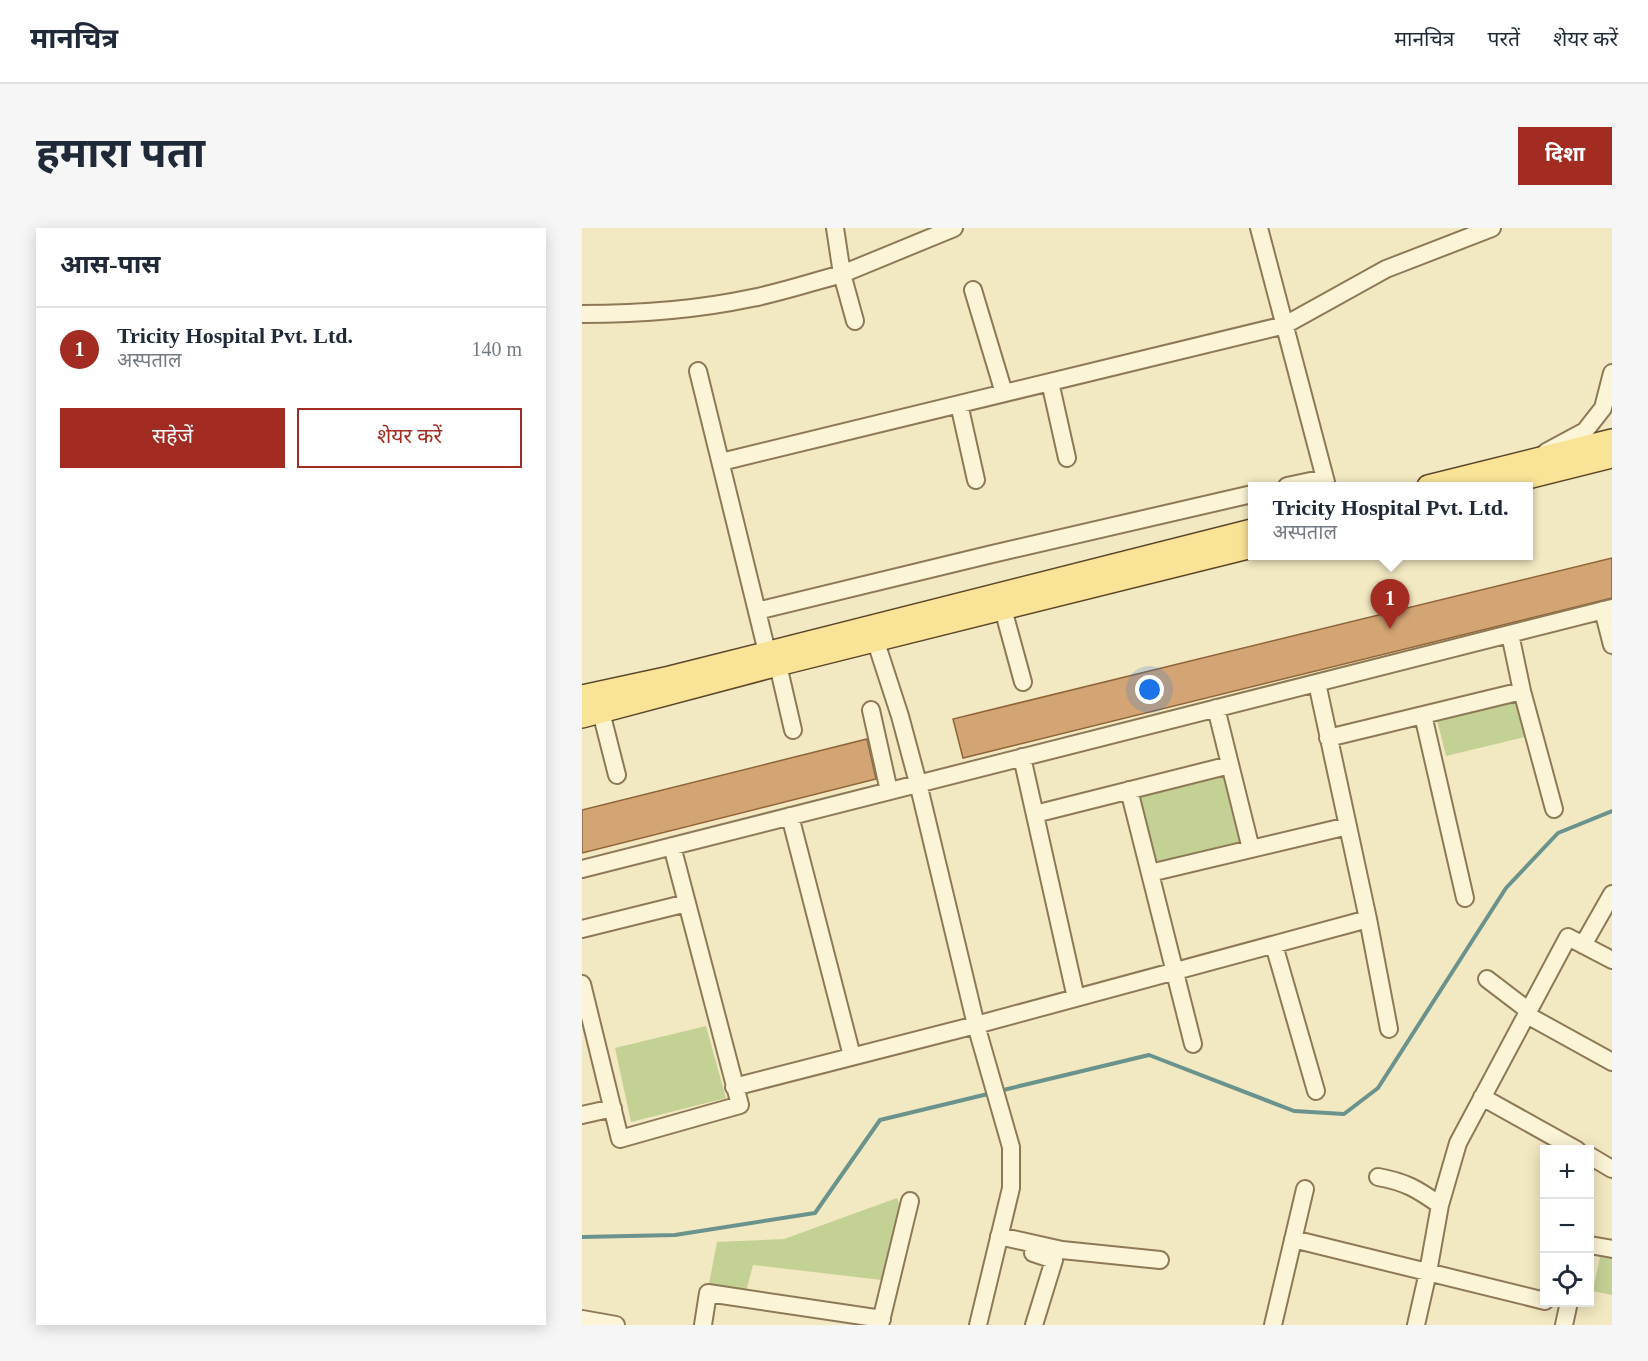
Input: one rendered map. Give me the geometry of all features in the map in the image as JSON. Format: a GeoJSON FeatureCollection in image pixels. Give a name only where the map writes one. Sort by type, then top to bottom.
{"type":"FeatureCollection","features":[{"type":"Feature","properties":{"kind":"main road"},"geometry":{"type":"LineString","coordinates":[[1444,482],[1612,440]]}},
{"type":"Feature","properties":{"kind":"main road"},"geometry":{"type":"LineString","coordinates":[[1511,482],[1612,457]]}},
{"type":"Feature","properties":{"kind":"main road"},"geometry":{"type":"LineString","coordinates":[[591,714],[773,659],[1248,531]]}},
{"type":"Feature","properties":{"kind":"main road"},"geometry":{"type":"LineString","coordinates":[[880,632],[1003,609],[1248,548]]}},
{"type":"Feature","properties":{"kind":"main road"},"geometry":{"type":"LineString","coordinates":[[582,696],[670,676],[773,659]]}},
{"type":"Feature","properties":{"kind":"street"},"geometry":{"type":"LineString","coordinates":[[835,228],[842,274],[855,321]]}},
{"type":"Feature","properties":{"kind":"street"},"geometry":{"type":"LineString","coordinates":[[582,314],[662,312],[709,306],[774,293],[842,274],[954,228]]}},
{"type":"Feature","properties":{"kind":"street"},"geometry":{"type":"LineString","coordinates":[[1259,228],[1326,482]]}},
{"type":"Feature","properties":{"kind":"street"},"geometry":{"type":"LineString","coordinates":[[721,462],[1285,325],[1386,269],[1492,228]]}},
{"type":"Feature","properties":{"kind":"street"},"geometry":{"type":"LineString","coordinates":[[973,290],[1004,393]]}},
{"type":"Feature","properties":{"kind":"street"},"geometry":{"type":"LineString","coordinates":[[698,371],[757,611],[773,659],[792,730]]}},
{"type":"Feature","properties":{"kind":"street"},"geometry":{"type":"LineString","coordinates":[[1527,462],[1585,431],[1603,408],[1612,373]]}},
{"type":"Feature","properties":{"kind":"street"},"geometry":{"type":"LineString","coordinates":[[1050,382],[1067,458]]}},
{"type":"Feature","properties":{"kind":"street"},"geometry":{"type":"LineString","coordinates":[[959,404],[976,480]]}},
{"type":"Feature","properties":{"kind":"street"},"geometry":{"type":"LineString","coordinates":[[757,611],[1248,495]]}},
{"type":"Feature","properties":{"kind":"street"},"geometry":{"type":"LineString","coordinates":[[1003,609],[1023,682]]}},
{"type":"Feature","properties":{"kind":"street"},"geometry":{"type":"LineString","coordinates":[[582,869],[1608,609],[1612,645]]}},
{"type":"Feature","properties":{"kind":"street"},"geometry":{"type":"LineString","coordinates":[[880,632],[976,1025],[1011,1147],[1011,1188],[978,1325]]}},
{"type":"Feature","properties":{"kind":"street"},"geometry":{"type":"LineString","coordinates":[[1510,634],[1522,690],[1554,809]]}},
{"type":"Feature","properties":{"kind":"street"},"geometry":{"type":"LineString","coordinates":[[1317,683],[1368,919],[1389,1029]]}},
{"type":"Feature","properties":{"kind":"street"},"geometry":{"type":"LineString","coordinates":[[1328,738],[1522,690]]}},
{"type":"Feature","properties":{"kind":"street"},"geometry":{"type":"LineString","coordinates":[[1216,708],[1251,849]]}},
{"type":"Feature","properties":{"kind":"street"},"geometry":{"type":"LineString","coordinates":[[871,710],[889,791]]}},
{"type":"Feature","properties":{"kind":"street"},"geometry":{"type":"LineString","coordinates":[[591,714],[617,775]]}},
{"type":"Feature","properties":{"kind":"street"},"geometry":{"type":"LineString","coordinates":[[1423,715],[1465,898]]}},
{"type":"Feature","properties":{"kind":"street"},"geometry":{"type":"LineString","coordinates":[[1022,757],[1077,998]]}},
{"type":"Feature","properties":{"kind":"street"},"geometry":{"type":"LineString","coordinates":[[1035,814],[1230,765]]}},
{"type":"Feature","properties":{"kind":"street"},"geometry":{"type":"LineString","coordinates":[[1129,790],[1193,1044]]}},
{"type":"Feature","properties":{"kind":"street"},"geometry":{"type":"LineString","coordinates":[[790,816],[852,1056]]}},
{"type":"Feature","properties":{"kind":"street"},"geometry":{"type":"LineString","coordinates":[[1150,873],[1348,826]]}},
{"type":"Feature","properties":{"kind":"street"},"geometry":{"type":"LineString","coordinates":[[582,984],[620,1139],[740,1105],[672,846]]}},
{"type":"Feature","properties":{"kind":"street"},"geometry":{"type":"LineString","coordinates":[[1583,945],[1612,894]]}},
{"type":"Feature","properties":{"kind":"street"},"geometry":{"type":"LineString","coordinates":[[582,929],[687,903]]}},
{"type":"Feature","properties":{"kind":"street"},"geometry":{"type":"LineString","coordinates":[[734,1087],[976,1025],[1368,919]]}},
{"type":"Feature","properties":{"kind":"street"},"geometry":{"type":"LineString","coordinates":[[1416,1325],[1440,1205],[1458,1143],[1482,1097],[1568,937],[1612,960]]}},
{"type":"Feature","properties":{"kind":"street"},"geometry":{"type":"LineString","coordinates":[[1274,945],[1316,1091]]}},
{"type":"Feature","properties":{"kind":"street"},"geometry":{"type":"LineString","coordinates":[[1487,979],[1528,1013],[1612,1062]]}},
{"type":"Feature","properties":{"kind":"street"},"geometry":{"type":"LineString","coordinates":[[1482,1097],[1570,1145]]}},
{"type":"Feature","properties":{"kind":"street"},"geometry":{"type":"LineString","coordinates":[[582,1115],[613,1108]]}},
{"type":"Feature","properties":{"kind":"street"},"geometry":{"type":"LineString","coordinates":[[1594,1158],[1612,1169]]}},
{"type":"Feature","properties":{"kind":"street"},"geometry":{"type":"LineString","coordinates":[[1378,1177],[1400,1181],[1417,1189],[1440,1205]]}},
{"type":"Feature","properties":{"kind":"street"},"geometry":{"type":"LineString","coordinates":[[1273,1325],[1305,1189]]}},
{"type":"Feature","properties":{"kind":"street"},"geometry":{"type":"LineString","coordinates":[[703,1325],[708,1293],[881,1322],[910,1201]]}},
{"type":"Feature","properties":{"kind":"street"},"geometry":{"type":"LineString","coordinates":[[1293,1239],[1540,1300]]}},
{"type":"Feature","properties":{"kind":"street"},"geometry":{"type":"LineString","coordinates":[[998,1240],[1062,1250],[1160,1260]]}},
{"type":"Feature","properties":{"kind":"street"},"geometry":{"type":"LineString","coordinates":[[998,1240],[1054,1260],[1034,1325]]}},
{"type":"Feature","properties":{"kind":"street"},"geometry":{"type":"LineString","coordinates":[[1594,1246],[1612,1249]]}},
{"type":"Feature","properties":{"kind":"street"},"geometry":{"type":"LineString","coordinates":[[1564,1325],[1568,1307]]}},
{"type":"Feature","properties":{"kind":"street"},"geometry":{"type":"LineString","coordinates":[[582,1319],[616,1325]]}},
{"type":"Feature","properties":{"kind":"green space"},"geometry":{"type":"Polygon","coordinates":[[[1516,702],[1525,737],[1446,756],[1437,720],[1516,702]]]}},
{"type":"Feature","properties":{"kind":"green space"},"geometry":{"type":"Polygon","coordinates":[[[1227,775],[1243,845],[1155,866],[1138,796],[1227,775]]]}},
{"type":"Feature","properties":{"kind":"green space"},"geometry":{"type":"Polygon","coordinates":[[[706,1026],[726,1098],[631,1122],[615,1048],[706,1026]]]}},
{"type":"Feature","properties":{"kind":"green space"},"geometry":{"type":"Polygon","coordinates":[[[897,1198],[900,1206],[882,1280],[753,1265],[745,1295],[708,1289],[717,1242],[784,1239],[897,1198]]]}},
{"type":"Feature","properties":{"kind":"green space"},"geometry":{"type":"Polygon","coordinates":[[[1600,1257],[1612,1259],[1612,1295],[1594,1291],[1600,1257]]]}},
{"type":"Feature","properties":{"kind":"building"},"geometry":{"type":"Polygon","coordinates":[[[1612,558],[1612,598],[963,758],[953,719],[1612,558]]]}},
{"type":"Feature","properties":{"kind":"building"},"geometry":{"type":"Polygon","coordinates":[[[867,739],[876,779],[582,853],[582,810],[867,739]]]}},
{"type":"Feature","properties":{"kind":"waterway"},"geometry":{"type":"LineString","coordinates":[[999,1091],[1149,1055],[1294,1111],[1344,1114],[1378,1088],[1506,888],[1558,833],[1612,811]]}},
{"type":"Feature","properties":{"kind":"waterway"},"geometry":{"type":"LineString","coordinates":[[582,1237],[675,1235],[815,1213],[880,1120],[992,1093]]}},
{"type":"Feature","properties":{"kind":"place","name":"Tricity Hospital Pvt. Ltd."},"geometry":{"type":"Point","coordinates":[1390,629]}}]}
